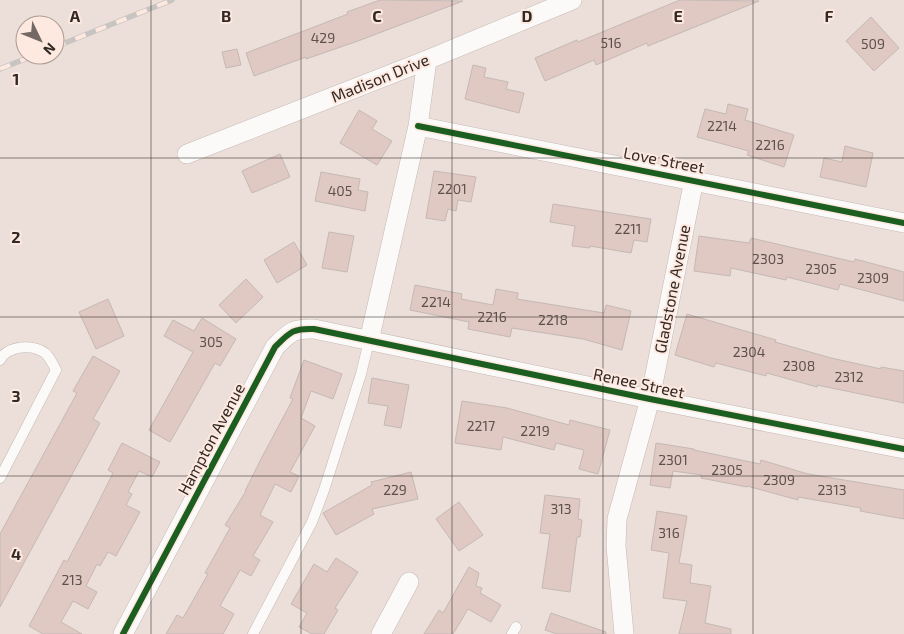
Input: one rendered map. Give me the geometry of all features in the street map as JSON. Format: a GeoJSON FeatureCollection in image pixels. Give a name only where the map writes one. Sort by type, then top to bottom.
{"type":"FeatureCollection","features":[{"type":"Feature","properties":{"kind":"street","name":"Madison Drive"},"geometry":{"type":"LineString","coordinates":[[187,154],[427,60],[572,0]]}},
{"type":"Feature","properties":{"kind":"street"},"geometry":{"type":"LineString","coordinates":[[369,341],[418,126],[427,60]]}},
{"type":"Feature","properties":{"kind":"street","name":"Love Street"},"geometry":{"type":"LineString","coordinates":[[418,126],[694,180],[903,218]]}},
{"type":"Feature","properties":{"kind":"street","name":"Gladstone Avenue"},"geometry":{"type":"LineString","coordinates":[[624,634],[616,546],[617,519],[650,399],[694,180]]}},
{"type":"Feature","properties":{"kind":"street","name":"Hampton Avenue"},"geometry":{"type":"LineString","coordinates":[[123,634],[275,347],[298,328],[314,329],[369,341]]}},
{"type":"Feature","properties":{"kind":"street","name":"Renee Street"},"geometry":{"type":"LineString","coordinates":[[369,341],[904,449]]}},
{"type":"Feature","properties":{"kind":"street"},"geometry":{"type":"LineString","coordinates":[[381,634],[409,582]]}},
{"type":"Feature","properties":{"kind":"lane"},"geometry":{"type":"LineString","coordinates":[[253,634],[312,522],[361,374],[369,341]]}},
{"type":"Feature","properties":{"kind":"lane"},"geometry":{"type":"LineString","coordinates":[[0,360],[2,356],[13,349],[34,347],[47,354],[56,370],[0,478]]}},
{"type":"Feature","properties":{"kind":"building"},"geometry":{"type":"Polygon","coordinates":[[[380,0],[463,1],[358,41],[254,76],[246,53],[380,0]]]}},
{"type":"Feature","properties":{"kind":"building"},"geometry":{"type":"Polygon","coordinates":[[[680,0],[759,1],[648,46],[647,43],[596,65],[594,60],[545,81],[535,58],[680,0]]]}},
{"type":"Feature","properties":{"kind":"building"},"geometry":{"type":"Polygon","coordinates":[[[871,17],[899,48],[874,71],[846,41],[871,17]]]}},
{"type":"Feature","properties":{"kind":"building"},"geometry":{"type":"Polygon","coordinates":[[[237,49],[241,65],[226,68],[222,52],[237,49]]]}},
{"type":"Feature","properties":{"kind":"building"},"geometry":{"type":"Polygon","coordinates":[[[473,65],[486,68],[484,77],[508,82],[506,89],[524,93],[519,113],[465,99],[473,65]]]}},
{"type":"Feature","properties":{"kind":"building"},"geometry":{"type":"Polygon","coordinates":[[[728,104],[748,109],[745,120],[794,135],[784,167],[747,155],[749,151],[697,137],[705,109],[726,114],[728,104]]]}},
{"type":"Feature","properties":{"kind":"building"},"geometry":{"type":"Polygon","coordinates":[[[359,110],[377,121],[372,129],[392,141],[377,165],[340,143],[359,110]]]}},
{"type":"Feature","properties":{"kind":"building"},"geometry":{"type":"Polygon","coordinates":[[[845,146],[873,153],[866,187],[820,177],[824,158],[842,162],[845,146]]]}},
{"type":"Feature","properties":{"kind":"building"},"geometry":{"type":"Polygon","coordinates":[[[280,154],[290,177],[252,193],[242,171],[280,154]]]}},
{"type":"Feature","properties":{"kind":"building"},"geometry":{"type":"Polygon","coordinates":[[[434,171],[476,177],[471,202],[458,200],[456,211],[448,209],[445,221],[426,218],[434,171]]]}},
{"type":"Feature","properties":{"kind":"building"},"geometry":{"type":"Polygon","coordinates":[[[321,172],[360,179],[358,190],[368,192],[365,211],[315,201],[321,172]]]}},
{"type":"Feature","properties":{"kind":"building"},"geometry":{"type":"Polygon","coordinates":[[[553,204],[651,219],[647,242],[634,240],[631,253],[590,246],[590,248],[572,246],[575,226],[550,222],[553,204]]]}},
{"type":"Feature","properties":{"kind":"building"},"geometry":{"type":"Polygon","coordinates":[[[329,232],[354,236],[347,272],[322,268],[329,232]]]}},
{"type":"Feature","properties":{"kind":"building"},"geometry":{"type":"Polygon","coordinates":[[[699,236],[749,243],[751,238],[854,262],[855,259],[904,272],[904,301],[840,284],[838,290],[787,277],[786,280],[731,268],[730,276],[694,271],[699,236]]]}},
{"type":"Feature","properties":{"kind":"building"},"geometry":{"type":"Polygon","coordinates":[[[294,242],[307,265],[277,283],[264,260],[294,242]]]}},
{"type":"Feature","properties":{"kind":"building"},"geometry":{"type":"Polygon","coordinates":[[[246,279],[263,297],[236,323],[219,305],[246,279]]]}},
{"type":"Feature","properties":{"kind":"building"},"geometry":{"type":"Polygon","coordinates":[[[415,285],[462,294],[461,299],[493,305],[496,289],[518,293],[517,299],[604,313],[606,305],[631,311],[622,350],[583,339],[512,328],[510,337],[468,329],[469,322],[410,310],[415,285]]]}},
{"type":"Feature","properties":{"kind":"building"},"geometry":{"type":"Polygon","coordinates":[[[108,299],[124,336],[96,349],[79,312],[108,299]]]}},
{"type":"Feature","properties":{"kind":"building"},"geometry":{"type":"Polygon","coordinates":[[[687,314],[831,358],[881,369],[881,367],[904,371],[904,403],[817,385],[817,387],[767,373],[766,376],[716,363],[714,367],[675,355],[687,314]]]}},
{"type":"Feature","properties":{"kind":"building"},"geometry":{"type":"Polygon","coordinates":[[[202,318],[236,339],[220,366],[215,363],[170,442],[149,430],[193,352],[164,336],[173,320],[194,331],[202,318]]]}},
{"type":"Feature","properties":{"kind":"building"},"geometry":{"type":"Polygon","coordinates":[[[93,356],[120,371],[93,419],[100,423],[0,607],[0,534],[77,393],[73,391],[93,356]]]}},
{"type":"Feature","properties":{"kind":"building"},"geometry":{"type":"Polygon","coordinates":[[[304,360],[342,374],[333,399],[311,391],[301,418],[315,426],[290,472],[299,476],[291,492],[275,484],[260,515],[273,522],[253,556],[260,560],[251,576],[240,570],[220,606],[234,614],[223,634],[166,634],[177,615],[183,618],[208,574],[205,573],[230,528],[225,525],[246,491],[293,399],[290,398],[304,360]]]}},
{"type":"Feature","properties":{"kind":"building"},"geometry":{"type":"Polygon","coordinates":[[[372,378],[409,385],[401,428],[384,425],[388,406],[368,403],[372,378]]]}},
{"type":"Feature","properties":{"kind":"building"},"geometry":{"type":"Polygon","coordinates":[[[462,401],[507,408],[569,425],[570,420],[610,430],[598,474],[579,469],[584,450],[556,443],[554,450],[503,437],[501,450],[455,443],[462,401]]]}},
{"type":"Feature","properties":{"kind":"building"},"geometry":{"type":"Polygon","coordinates":[[[122,443],[160,462],[152,477],[139,471],[128,492],[132,494],[126,505],[140,512],[116,556],[108,552],[100,566],[97,564],[86,586],[97,592],[88,609],[73,601],[61,622],[82,634],[43,634],[29,626],[64,560],[67,562],[94,511],[113,473],[108,470],[122,443]]]}},
{"type":"Feature","properties":{"kind":"building"},"geometry":{"type":"Polygon","coordinates":[[[656,443],[694,449],[760,464],[761,460],[808,474],[904,490],[904,519],[860,511],[861,508],[798,497],[798,500],[747,486],[701,478],[702,475],[673,471],[670,488],[650,485],[656,443]]]}},
{"type":"Feature","properties":{"kind":"building"},"geometry":{"type":"Polygon","coordinates":[[[411,472],[418,499],[372,509],[374,514],[336,535],[323,513],[372,485],[371,482],[411,472]]]}},
{"type":"Feature","properties":{"kind":"building"},"geometry":{"type":"Polygon","coordinates":[[[545,495],[580,499],[578,519],[582,520],[580,537],[577,537],[570,592],[542,588],[550,534],[540,533],[545,495]]]}},
{"type":"Feature","properties":{"kind":"building"},"geometry":{"type":"Polygon","coordinates":[[[459,502],[483,535],[459,551],[436,519],[459,502]]]}},
{"type":"Feature","properties":{"kind":"building"},"geometry":{"type":"Polygon","coordinates":[[[657,511],[687,516],[679,563],[692,565],[690,583],[711,586],[705,623],[731,629],[731,634],[679,634],[687,601],[663,598],[669,553],[651,550],[657,511]]]}},
{"type":"Feature","properties":{"kind":"building"},"geometry":{"type":"Polygon","coordinates":[[[336,558],[358,572],[335,608],[338,610],[324,634],[312,634],[299,627],[307,613],[291,604],[314,564],[327,572],[336,558]]]}},
{"type":"Feature","properties":{"kind":"building"},"geometry":{"type":"Polygon","coordinates":[[[469,567],[479,573],[476,586],[482,588],[480,593],[501,605],[491,622],[468,609],[453,634],[424,634],[439,610],[443,613],[469,567]]]}},
{"type":"Feature","properties":{"kind":"building"},"geometry":{"type":"Polygon","coordinates":[[[551,613],[606,632],[606,634],[557,634],[545,630],[551,613]]]}},
{"type":"Feature","properties":{"kind":"railway"},"geometry":{"type":"LineString","coordinates":[[65,43],[172,0]]}},
{"type":"Feature","properties":{"kind":"railway"},"geometry":{"type":"LineString","coordinates":[[0,69],[15,63]]}},
{"type":"Feature","properties":{"kind":"cycle path"},"geometry":{"type":"LineString","coordinates":[[418,126],[904,223]]}},
{"type":"Feature","properties":{"kind":"cycle path"},"geometry":{"type":"LineString","coordinates":[[123,634],[275,347],[288,334],[296,330],[314,329],[650,399],[904,449]]}}]}
